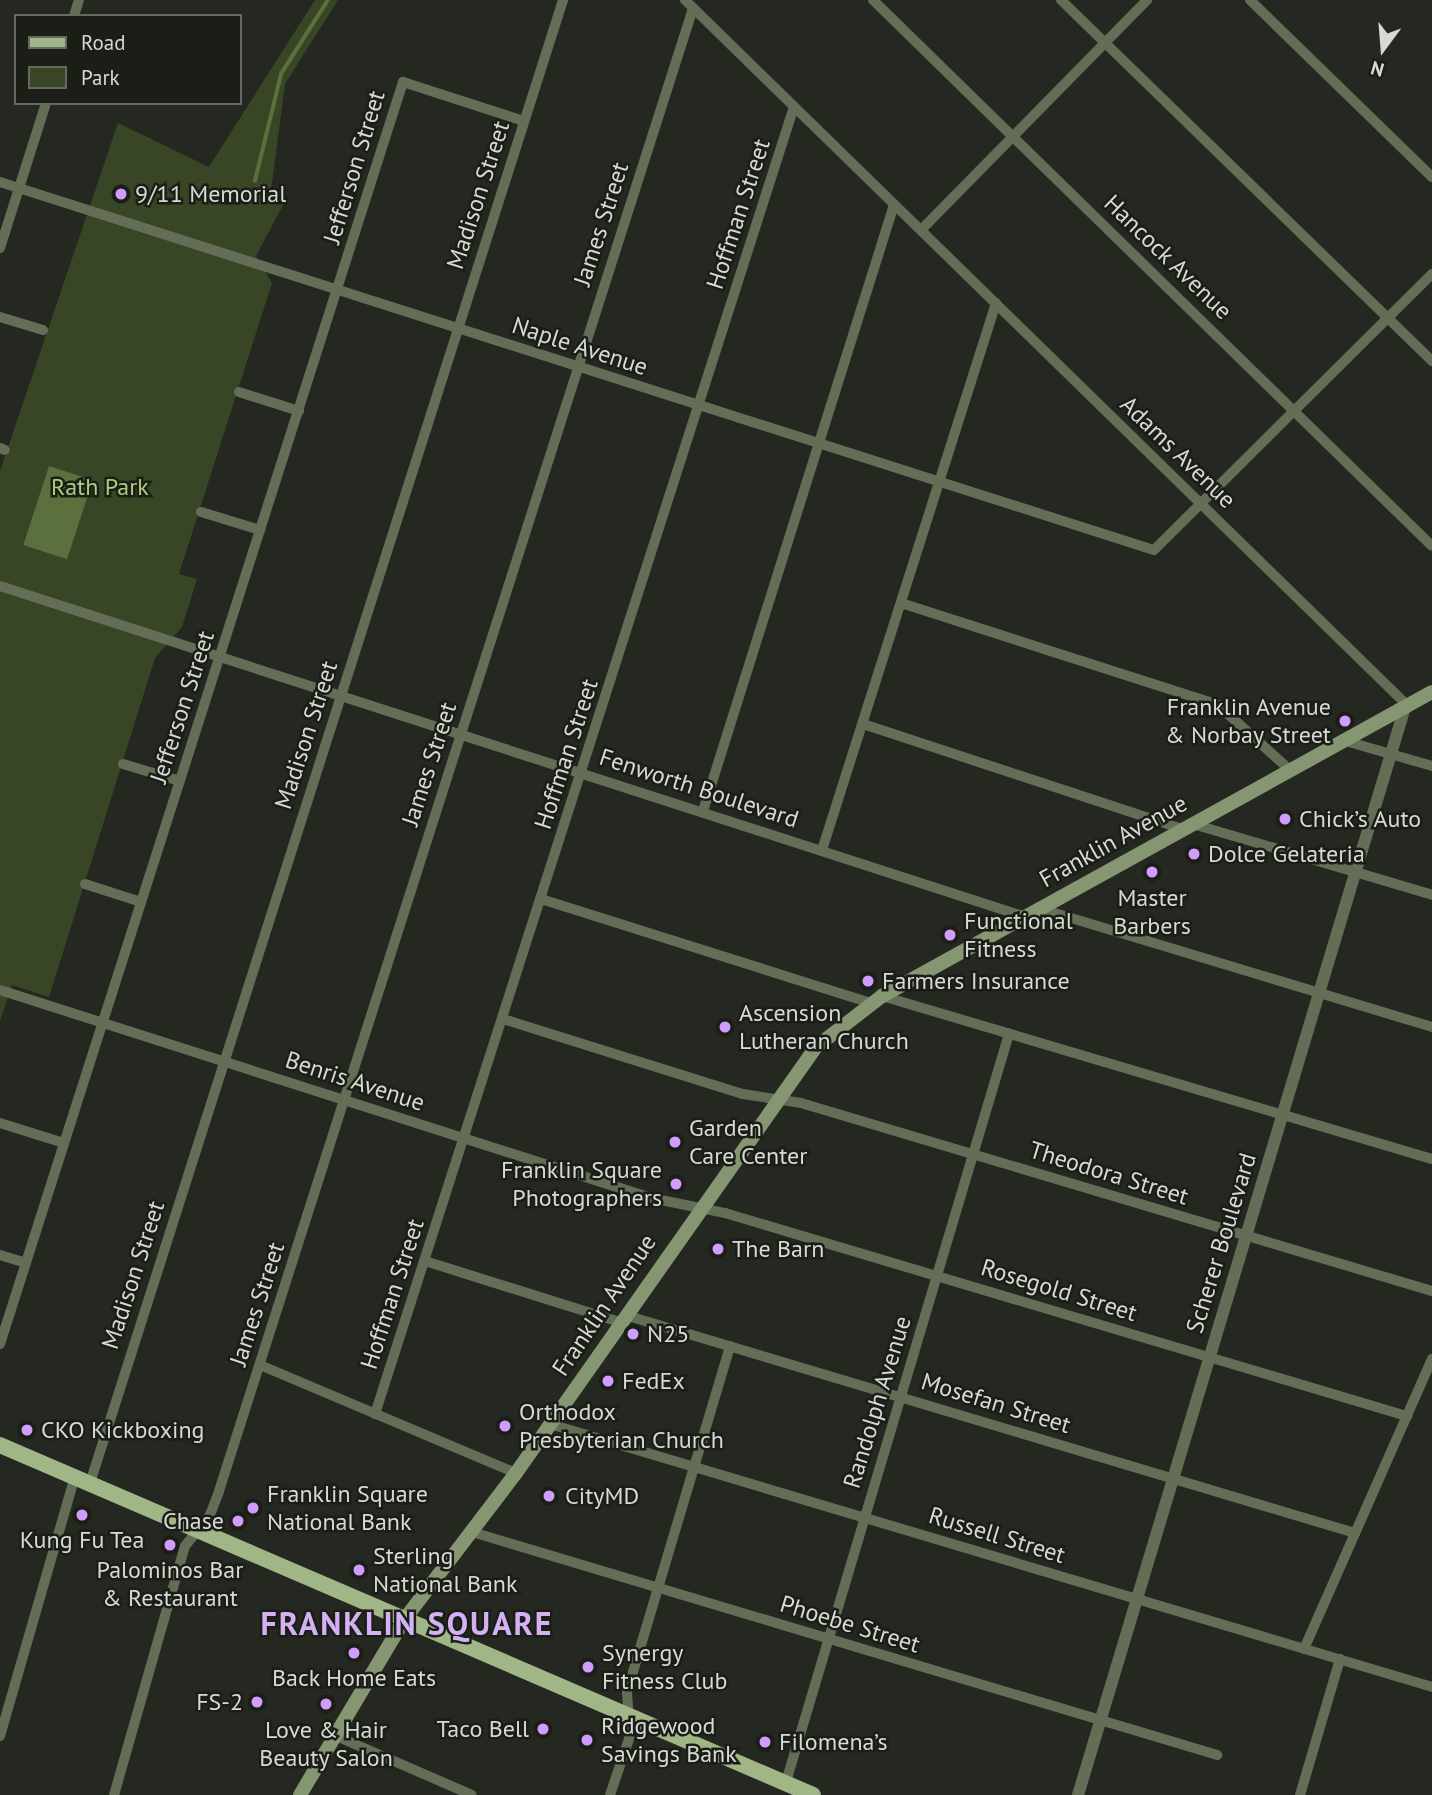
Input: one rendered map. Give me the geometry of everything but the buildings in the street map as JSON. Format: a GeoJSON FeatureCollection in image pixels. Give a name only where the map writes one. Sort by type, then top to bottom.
{"type":"FeatureCollection","features":[{"type":"Feature","properties":{"kind":"main road","name":"Franklin Avenue"},"geometry":{"type":"LineString","coordinates":[[300,1795],[404,1620],[516,1473],[774,1099],[816,1047],[876,999],[1432,692]]}},
{"type":"Feature","properties":{"kind":"main road"},"geometry":{"type":"LineString","coordinates":[[0,1445],[813,1795]]}},
{"type":"Feature","properties":{"kind":"street","name":"Madison Street"},"geometry":{"type":"LineString","coordinates":[[0,1736],[82,1480],[223,1061],[563,0]]}},
{"type":"Feature","properties":{"kind":"street","name":"Hancock Avenue"},"geometry":{"type":"LineString","coordinates":[[873,0],[1432,546]]}},
{"type":"Feature","properties":{"kind":"street"},"geometry":{"type":"LineString","coordinates":[[1061,0],[1432,361]]}},
{"type":"Feature","properties":{"kind":"street"},"geometry":{"type":"LineString","coordinates":[[923,228],[1147,0]]}},
{"type":"Feature","properties":{"kind":"street"},"geometry":{"type":"LineString","coordinates":[[1250,0],[1432,177]]}},
{"type":"Feature","properties":{"kind":"street"},"geometry":{"type":"LineString","coordinates":[[689,4],[894,205],[703,811]]}},
{"type":"Feature","properties":{"kind":"street","name":"James Street"},"geometry":{"type":"LineString","coordinates":[[114,1795],[186,1546],[199,1530],[219,1491],[260,1365],[578,367],[689,4]]}},
{"type":"Feature","properties":{"kind":"street","name":"Jefferson Street"},"geometry":{"type":"LineString","coordinates":[[0,1345],[403,82],[524,121]]}},
{"type":"Feature","properties":{"kind":"street"},"geometry":{"type":"LineString","coordinates":[[0,248],[45,105]]}},
{"type":"Feature","properties":{"kind":"street","name":"Hoffman Street"},"geometry":{"type":"LineString","coordinates":[[375,1414],[794,107]]}},
{"type":"Feature","properties":{"kind":"street","name":"Naple Avenue"},"geometry":{"type":"LineString","coordinates":[[0,182],[1148,548],[1160,547],[1205,506]]}},
{"type":"Feature","properties":{"kind":"street","name":"Adams Avenue"},"geometry":{"type":"LineString","coordinates":[[894,205],[923,228],[996,303],[1406,704]]}},
{"type":"Feature","properties":{"kind":"street"},"geometry":{"type":"LineString","coordinates":[[1205,506],[1432,274]]}},
{"type":"Feature","properties":{"kind":"street"},"geometry":{"type":"LineString","coordinates":[[822,850],[996,303]]}},
{"type":"Feature","properties":{"kind":"street"},"geometry":{"type":"LineString","coordinates":[[0,317],[43,330]]}},
{"type":"Feature","properties":{"kind":"street"},"geometry":{"type":"LineString","coordinates":[[239,392],[299,411]]}},
{"type":"Feature","properties":{"kind":"street"},"geometry":{"type":"LineString","coordinates":[[201,512],[261,530]]}},
{"type":"Feature","properties":{"kind":"street","name":"Fenworth Boulevard"},"geometry":{"type":"LineString","coordinates":[[0,586],[1023,916]]}},
{"type":"Feature","properties":{"kind":"street"},"geometry":{"type":"LineString","coordinates":[[901,603],[1218,705],[1290,770]]}},
{"type":"Feature","properties":{"kind":"street","name":"Scherer Boulevard"},"geometry":{"type":"LineString","coordinates":[[1078,1795],[1353,872],[1406,704]]}},
{"type":"Feature","properties":{"kind":"street"},"geometry":{"type":"LineString","coordinates":[[863,724],[1188,826],[1432,895]]}},
{"type":"Feature","properties":{"kind":"street"},"geometry":{"type":"LineString","coordinates":[[1342,740],[1432,766]]}},
{"type":"Feature","properties":{"kind":"street"},"geometry":{"type":"LineString","coordinates":[[123,764],[180,781]]}},
{"type":"Feature","properties":{"kind":"street"},"geometry":{"type":"LineString","coordinates":[[85,884],[141,902]]}},
{"type":"Feature","properties":{"kind":"street"},"geometry":{"type":"LineString","coordinates":[[541,899],[876,999],[1009,1034],[1432,1159]]}},
{"type":"Feature","properties":{"kind":"street"},"geometry":{"type":"LineString","coordinates":[[1038,908],[1432,1027]]}},
{"type":"Feature","properties":{"kind":"street","name":"Benris Avenue"},"geometry":{"type":"LineString","coordinates":[[0,990],[698,1209]]}},
{"type":"Feature","properties":{"kind":"street","name":"Theodora Street"},"geometry":{"type":"LineString","coordinates":[[503,1019],[973,1154],[1432,1292]]}},
{"type":"Feature","properties":{"kind":"street","name":"Randolph Avenue"},"geometry":{"type":"LineString","coordinates":[[786,1782],[1009,1034]]}},
{"type":"Feature","properties":{"kind":"street"},"geometry":{"type":"LineString","coordinates":[[0,1123],[64,1143]]}},
{"type":"Feature","properties":{"kind":"street","name":"Rosegold Street"},"geometry":{"type":"LineString","coordinates":[[698,1209],[937,1276],[1407,1416]]}},
{"type":"Feature","properties":{"kind":"street"},"geometry":{"type":"LineString","coordinates":[[0,1255],[26,1263]]}},
{"type":"Feature","properties":{"kind":"street","name":"Mosefan Street"},"geometry":{"type":"LineString","coordinates":[[425,1261],[622,1319],[730,1346],[1355,1533]]}},
{"type":"Feature","properties":{"kind":"street"},"geometry":{"type":"LineString","coordinates":[[610,1795],[630,1736],[626,1713],[659,1589],[730,1346]]}},
{"type":"Feature","properties":{"kind":"street"},"geometry":{"type":"LineString","coordinates":[[1304,1649],[1432,1360]]}},
{"type":"Feature","properties":{"kind":"street"},"geometry":{"type":"LineString","coordinates":[[260,1365],[516,1473]]}},
{"type":"Feature","properties":{"kind":"street","name":"Russell Street"},"geometry":{"type":"LineString","coordinates":[[550,1424],[1432,1687]]}},
{"type":"Feature","properties":{"kind":"street","name":"Phoebe Street"},"geometry":{"type":"LineString","coordinates":[[472,1532],[1217,1755]]}},
{"type":"Feature","properties":{"kind":"street"},"geometry":{"type":"LineString","coordinates":[[1300,1795],[1340,1660]]}},
{"type":"Feature","properties":{"kind":"street"},"geometry":{"type":"LineString","coordinates":[[334,1735],[472,1795]]}},
{"type":"Feature","properties":{"kind":"green space","name":"Rath Park"},"geometry":{"type":"Polygon","coordinates":[[[315,0],[338,0],[285,84],[270,198],[283,205],[256,256],[272,283],[179,574],[197,579],[182,627],[155,658],[49,997],[12,985],[0,1021],[0,471],[118,123],[209,167],[315,0]]]}},
{"type":"Feature","properties":{"kind":"shaded area"},"geometry":{"type":"Polygon","coordinates":[[[49,466],[93,480],[67,559],[23,545],[49,466]]]}},
{"type":"Feature","properties":{"kind":"waterway"},"geometry":{"type":"LineString","coordinates":[[255,181],[281,74],[328,0]]}},
{"type":"Feature","properties":{"kind":"place","name":"9/11 Memorial"},"geometry":{"type":"Point","coordinates":[121,194]}},
{"type":"Feature","properties":{"kind":"place","name":"Franklin Avenue & Norbay Street"},"geometry":{"type":"Point","coordinates":[1345,721]}},
{"type":"Feature","properties":{"kind":"place","name":"Chick’s Auto"},"geometry":{"type":"Point","coordinates":[1285,819]}},
{"type":"Feature","properties":{"kind":"place","name":"Dolce Gelateria"},"geometry":{"type":"Point","coordinates":[1194,854]}},
{"type":"Feature","properties":{"kind":"place","name":"Master Barbers"},"geometry":{"type":"Point","coordinates":[1152,872]}},
{"type":"Feature","properties":{"kind":"place","name":"Functional Fitness"},"geometry":{"type":"Point","coordinates":[950,935]}},
{"type":"Feature","properties":{"kind":"place","name":"Farmers Insurance"},"geometry":{"type":"Point","coordinates":[868,981]}},
{"type":"Feature","properties":{"kind":"place","name":"Ascension Lutheran Church"},"geometry":{"type":"Point","coordinates":[725,1027]}},
{"type":"Feature","properties":{"kind":"place","name":"Garden Care Center"},"geometry":{"type":"Point","coordinates":[675,1142]}},
{"type":"Feature","properties":{"kind":"place","name":"Franklin Square Photographers"},"geometry":{"type":"Point","coordinates":[676,1184]}},
{"type":"Feature","properties":{"kind":"place","name":"The Barn"},"geometry":{"type":"Point","coordinates":[718,1249]}},
{"type":"Feature","properties":{"kind":"place","name":"N25"},"geometry":{"type":"Point","coordinates":[633,1334]}},
{"type":"Feature","properties":{"kind":"place","name":"FedEx"},"geometry":{"type":"Point","coordinates":[608,1381]}},
{"type":"Feature","properties":{"kind":"place","name":"Orthodox Presbyterian Church"},"geometry":{"type":"Point","coordinates":[505,1426]}},
{"type":"Feature","properties":{"kind":"place","name":"CKO Kickboxing"},"geometry":{"type":"Point","coordinates":[27,1430]}},
{"type":"Feature","properties":{"kind":"place","name":"CityMD"},"geometry":{"type":"Point","coordinates":[549,1496]}},
{"type":"Feature","properties":{"kind":"place","name":"Franklin Square National Bank"},"geometry":{"type":"Point","coordinates":[253,1508]}},
{"type":"Feature","properties":{"kind":"place","name":"Kung Fu Tea"},"geometry":{"type":"Point","coordinates":[82,1515]}},
{"type":"Feature","properties":{"kind":"place","name":"Chase"},"geometry":{"type":"Point","coordinates":[238,1521]}},
{"type":"Feature","properties":{"kind":"place","name":"Palominos Bar & Restaurant"},"geometry":{"type":"Point","coordinates":[170,1545]}},
{"type":"Feature","properties":{"kind":"place","name":"Sterling National Bank"},"geometry":{"type":"Point","coordinates":[359,1570]}},
{"type":"Feature","properties":{"kind":"place","name":"Back Home Eats"},"geometry":{"type":"Point","coordinates":[354,1653]}},
{"type":"Feature","properties":{"kind":"place","name":"Synergy Fitness Club"},"geometry":{"type":"Point","coordinates":[588,1667]}},
{"type":"Feature","properties":{"kind":"place","name":"FS-2"},"geometry":{"type":"Point","coordinates":[257,1702]}},
{"type":"Feature","properties":{"kind":"place","name":"Love & Hair Beauty Salon"},"geometry":{"type":"Point","coordinates":[326,1704]}},
{"type":"Feature","properties":{"kind":"place","name":"Taco Bell"},"geometry":{"type":"Point","coordinates":[543,1729]}},
{"type":"Feature","properties":{"kind":"place","name":"Ridgewood Savings Bank"},"geometry":{"type":"Point","coordinates":[587,1740]}},
{"type":"Feature","properties":{"kind":"place","name":"Filomena’s"},"geometry":{"type":"Point","coordinates":[765,1742]}},
{"type":"Feature","properties":{"kind":"district","name":"FRANKLIN SQUARE"},"geometry":{"type":"Point","coordinates":[407,1623]}}]}
